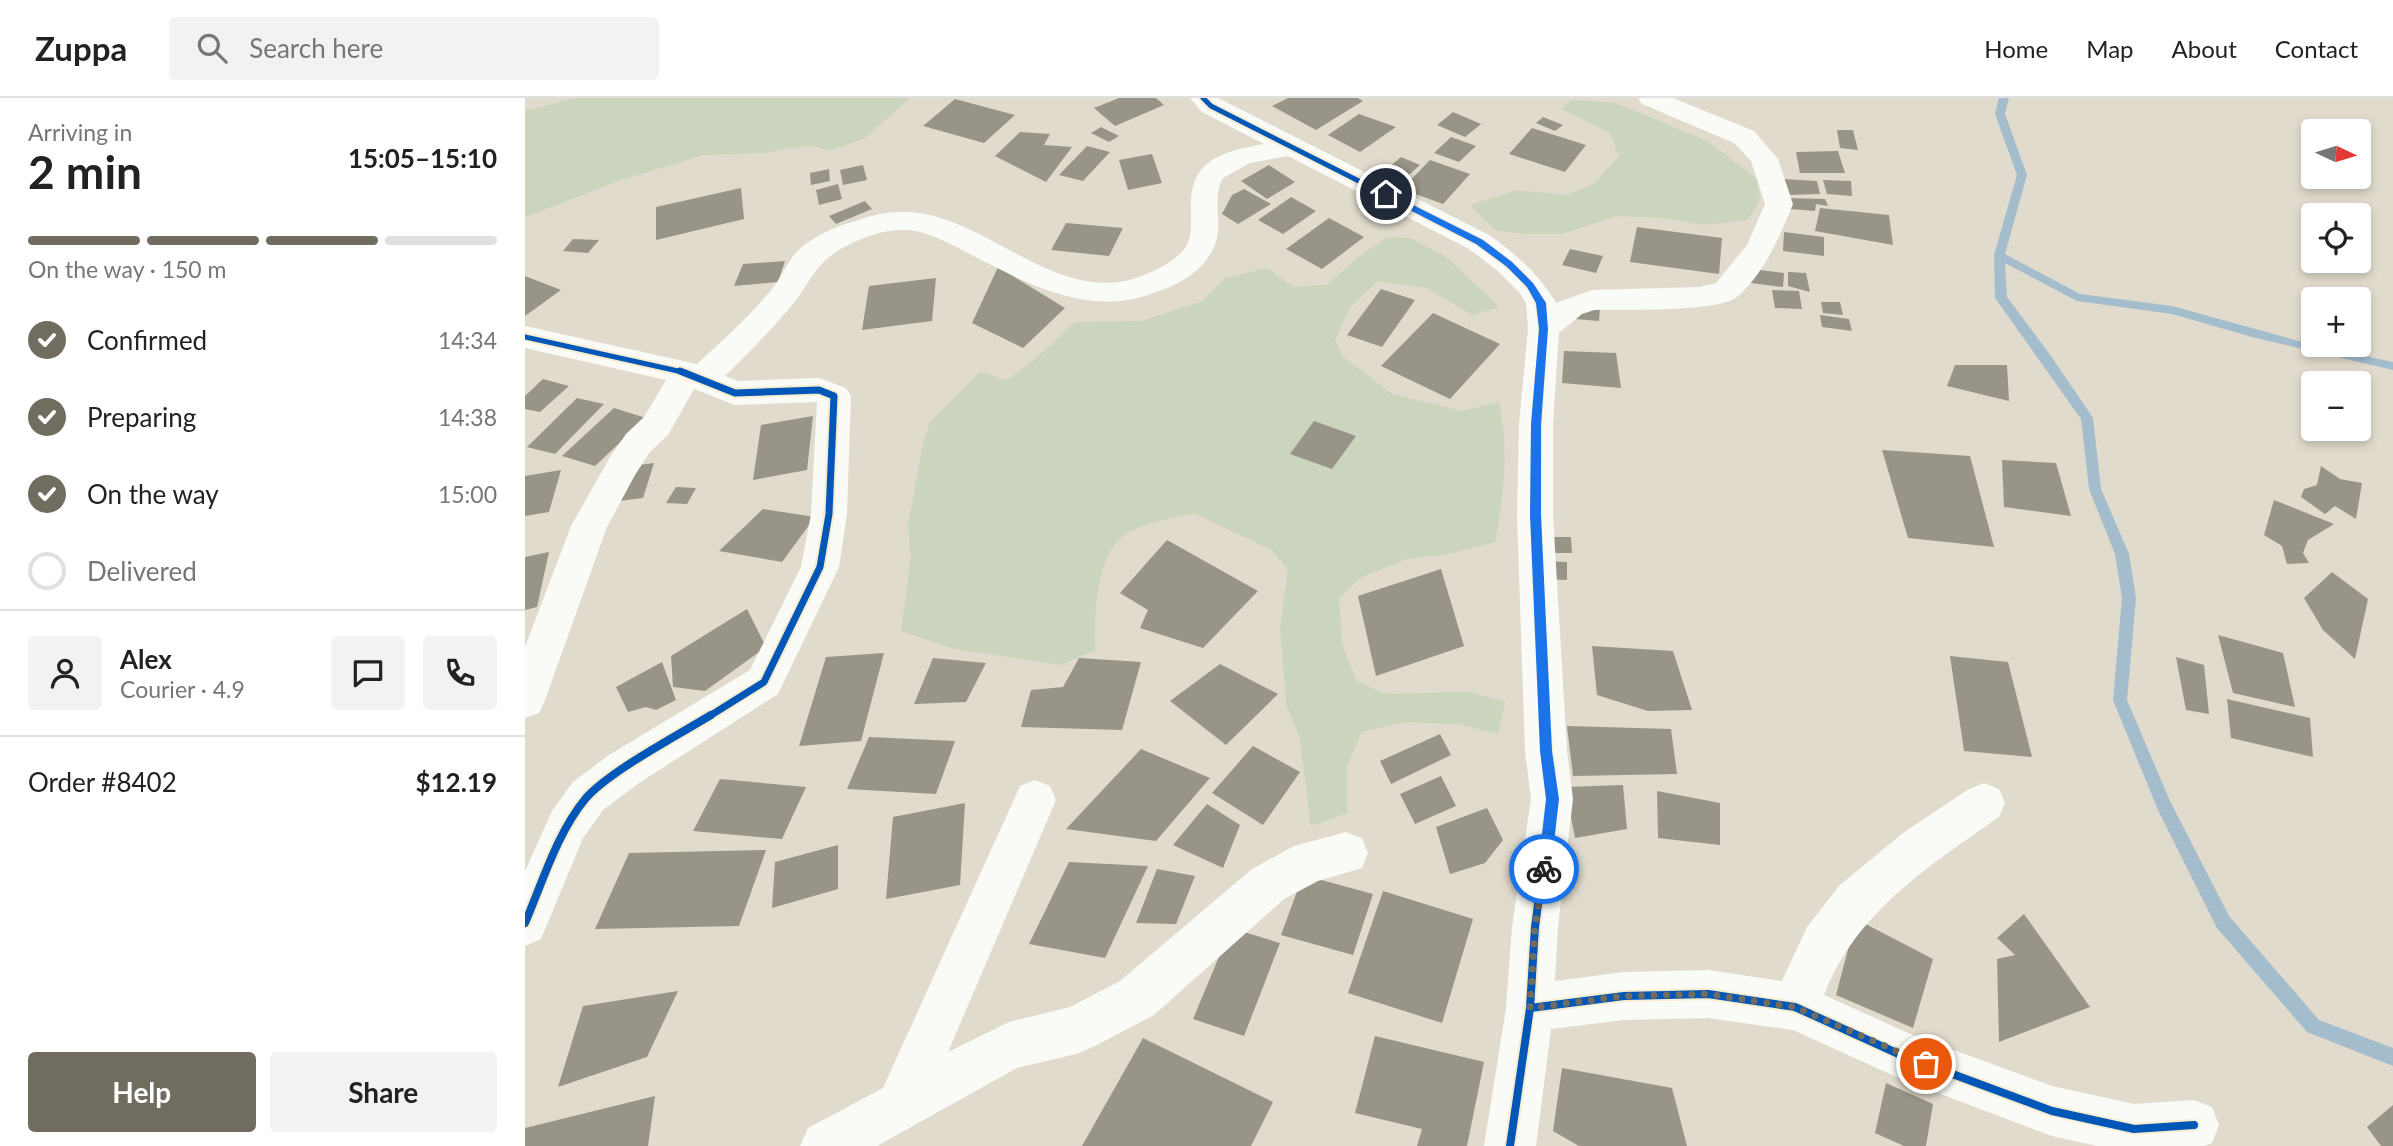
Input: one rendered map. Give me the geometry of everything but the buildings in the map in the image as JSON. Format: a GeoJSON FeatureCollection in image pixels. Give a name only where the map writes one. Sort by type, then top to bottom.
{"type":"FeatureCollection","features":[{"type":"Feature","properties":{"kind":"street"},"geometry":{"type":"LineString","coordinates":[[1203,98],[1211,106],[1479,242],[1509,264],[1530,285],[1541,303],[1544,329],[1536,424],[1535,515],[1546,751],[1552,799],[1535,927],[1530,1008],[1510,1146]]}},
{"type":"Feature","properties":{"kind":"street"},"geometry":{"type":"LineString","coordinates":[[1544,329],[1571,307],[1592,300],[1699,297],[1726,291],[1760,248],[1779,204],[1764,159],[1744,136],[1651,98]]}},
{"type":"Feature","properties":{"kind":"street"},"geometry":{"type":"LineString","coordinates":[[525,700],[589,526],[622,466],[694,376],[759,324],[783,296],[810,255],[828,243],[889,222],[909,221],[950,232],[1060,283],[1091,291],[1116,292],[1137,288],[1178,271],[1202,244],[1205,227],[1204,187],[1212,173],[1230,161],[1293,147]]}},
{"type":"Feature","properties":{"kind":"street"},"geometry":{"type":"LineString","coordinates":[[525,337],[694,376],[735,393],[819,390],[834,396],[829,514],[820,567],[800,615],[764,682],[624,769],[588,796],[567,825],[525,923]]}},
{"type":"Feature","properties":{"kind":"street"},"geometry":{"type":"LineString","coordinates":[[900,1106],[1034,800]]}},
{"type":"Feature","properties":{"kind":"street"},"geometry":{"type":"LineString","coordinates":[[1795,1007],[1823,943],[1862,895],[1923,845],[1985,803]]}},
{"type":"Feature","properties":{"kind":"street"},"geometry":{"type":"LineString","coordinates":[[825,1146],[1009,1046],[1076,1030],[1136,998],[1268,884],[1310,861],[1346,853]]}},
{"type":"Feature","properties":{"kind":"street"},"geometry":{"type":"LineString","coordinates":[[1530,1008],[1624,996],[1708,994],[1795,1007],[1901,1055],[2052,1111],[2134,1129],[2194,1125]]}},
{"type":"Feature","properties":{"kind":"green space"},"geometry":{"type":"Polygon","coordinates":[[[575,98],[910,98],[865,138],[830,151],[809,145],[763,153],[703,155],[618,181],[525,217],[525,111],[575,98]]]}},
{"type":"Feature","properties":{"kind":"green space"},"geometry":{"type":"Polygon","coordinates":[[[1572,100],[1615,103],[1708,141],[1757,179],[1760,199],[1748,220],[1703,225],[1663,218],[1617,216],[1562,234],[1524,234],[1495,230],[1470,205],[1517,190],[1566,195],[1595,183],[1619,156],[1610,133],[1562,109],[1572,100]]]}},
{"type":"Feature","properties":{"kind":"green space"},"geometry":{"type":"Polygon","coordinates":[[[1387,237],[1411,238],[1446,257],[1499,307],[1472,315],[1427,288],[1378,281],[1349,309],[1335,340],[1342,356],[1392,394],[1462,411],[1499,402],[1505,455],[1503,489],[1495,542],[1449,554],[1406,559],[1362,577],[1339,598],[1342,643],[1357,682],[1387,694],[1470,692],[1505,702],[1498,734],[1458,724],[1404,722],[1361,732],[1347,767],[1347,813],[1311,826],[1300,738],[1286,704],[1280,628],[1288,570],[1273,551],[1194,513],[1146,525],[1119,540],[1103,567],[1099,584],[1095,650],[1061,665],[954,649],[901,631],[911,557],[908,526],[922,448],[930,422],[980,372],[1007,380],[1033,361],[1075,322],[1141,321],[1201,302],[1225,278],[1267,268],[1294,287],[1327,285],[1357,258],[1387,237]]]}},
{"type":"Feature","properties":{"kind":"waterway"},"geometry":{"type":"LineString","coordinates":[[1999,255],[2022,175],[2000,114],[2004,98]]}},
{"type":"Feature","properties":{"kind":"waterway"},"geometry":{"type":"LineString","coordinates":[[1999,255],[2077,297],[2172,310],[2252,333],[2393,366]]}},
{"type":"Feature","properties":{"kind":"waterway"},"geometry":{"type":"LineString","coordinates":[[1999,255],[2001,298],[2087,418],[2095,489],[2122,554],[2129,598],[2120,700],[2164,805],[2223,922],[2313,1026],[2393,1057]]}},
{"type":"Feature","properties":{"kind":"cycle path"},"geometry":{"type":"LineString","coordinates":[[1203,98],[1211,106],[1479,242],[1509,264],[1530,285],[1541,303],[1544,329],[1536,424],[1535,515],[1546,751],[1552,799],[1535,927],[1530,1008],[1510,1146]]}},
{"type":"Feature","properties":{"kind":"cycle path"},"geometry":{"type":"LineString","coordinates":[[525,337],[687,373],[735,393],[819,390],[834,396],[829,514],[820,567],[764,682],[624,769],[588,796],[567,825],[525,923]]}},
{"type":"Feature","properties":{"kind":"cycle path"},"geometry":{"type":"LineString","coordinates":[[1530,1008],[1624,996],[1708,994],[1795,1007],[1901,1055],[2052,1111],[2134,1129],[2194,1125]]}},
{"type":"Feature","properties":{"kind":"way so far"},"geometry":{"type":"LineString","coordinates":[[1544,869],[1535,927],[1530,1008],[1624,996],[1708,994],[1795,1007],[1926,1064]]}},
{"type":"Feature","properties":{"kind":"route"},"geometry":{"type":"LineString","coordinates":[[1386,194],[1479,242],[1509,264],[1530,285],[1541,303],[1544,329],[1536,424],[1535,515],[1546,751],[1552,799],[1544,869]]}}]}
